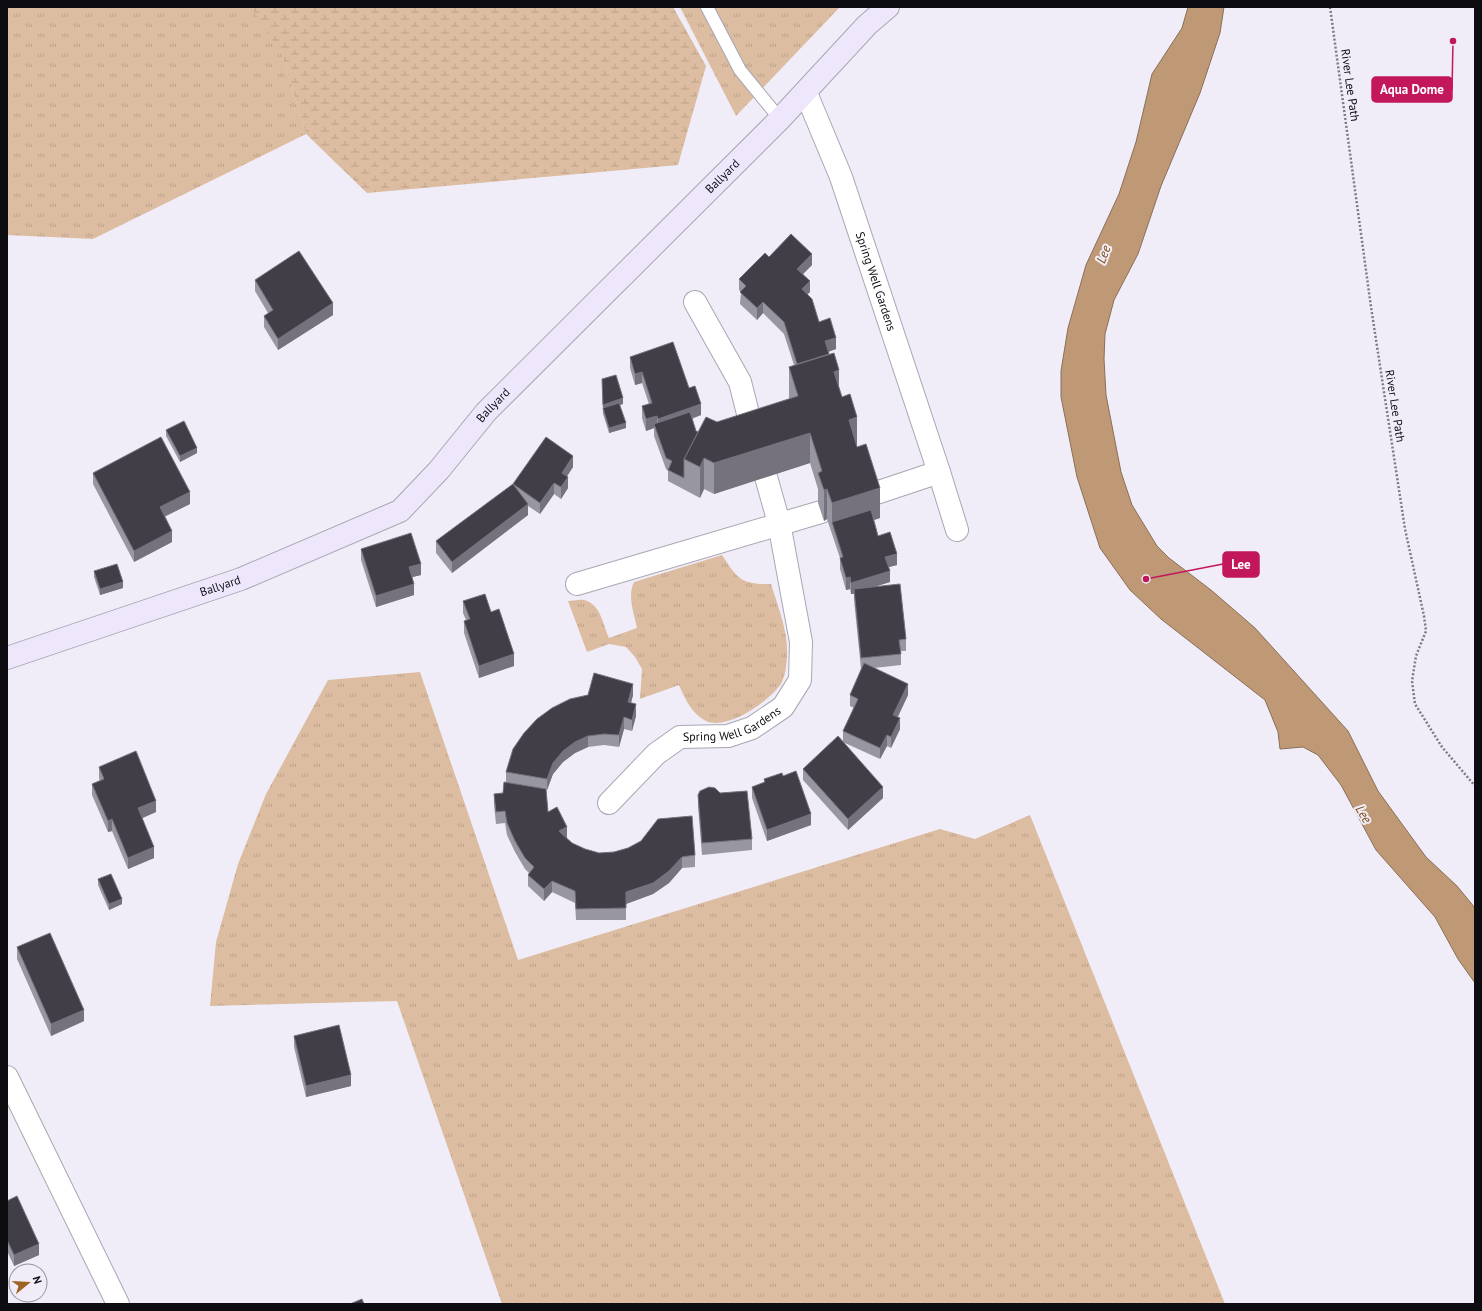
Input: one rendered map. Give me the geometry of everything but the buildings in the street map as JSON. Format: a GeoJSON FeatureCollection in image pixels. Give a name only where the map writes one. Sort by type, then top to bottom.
{"type":"FeatureCollection","features":[{"type":"Feature","properties":{"kind":"street","name":"Ballyard"},"geometry":{"type":"LineString","coordinates":[[7,658],[241,579],[400,511],[439,470],[486,412],[806,93],[867,25],[888,7]]}},
{"type":"Feature","properties":{"kind":"street","name":"Spring Well Gardens"},"geometry":{"type":"LineString","coordinates":[[806,93],[841,177],[957,530]]}},
{"type":"Feature","properties":{"kind":"street"},"geometry":{"type":"LineString","coordinates":[[695,302],[740,382],[755,440]]}},
{"type":"Feature","properties":{"kind":"street"},"geometry":{"type":"LineString","coordinates":[[873,494],[939,472]]}},
{"type":"Feature","properties":{"kind":"street","name":"Spring Well Gardens"},"geometry":{"type":"LineString","coordinates":[[609,803],[656,754],[680,737],[728,736],[752,728],[783,707],[800,680],[801,642],[779,523],[766,477]]}},
{"type":"Feature","properties":{"kind":"street"},"geometry":{"type":"LineString","coordinates":[[577,584],[779,523],[821,512]]}},
{"type":"Feature","properties":{"kind":"street"},"geometry":{"type":"LineString","coordinates":[[7,1077],[118,1304]]}},
{"type":"Feature","properties":{"kind":"lane"},"geometry":{"type":"LineString","coordinates":[[707,7],[740,70],[780,119]]}},
{"type":"Feature","properties":{"kind":"path","name":"River Lee Path"},"geometry":{"type":"LineString","coordinates":[[1330,7],[1371,307],[1405,529],[1426,631],[1416,656],[1412,681],[1415,704],[1442,747],[1475,786]]}},
{"type":"Feature","properties":{"kind":"green space"},"geometry":{"type":"Polygon","coordinates":[[[7,7],[253,7],[281,51],[306,134],[93,239],[7,235],[7,7]]]}},
{"type":"Feature","properties":{"kind":"green space"},"geometry":{"type":"Polygon","coordinates":[[[251,7],[673,7],[706,66],[678,165],[367,193],[306,134],[282,55],[251,7]]]}},
{"type":"Feature","properties":{"kind":"green space"},"geometry":{"type":"Polygon","coordinates":[[[680,7],[840,7],[736,116],[680,7]]]}},
{"type":"Feature","properties":{"kind":"green space"},"geometry":{"type":"Polygon","coordinates":[[[722,555],[736,575],[746,581],[771,584],[786,635],[787,656],[786,670],[781,684],[775,691],[758,706],[747,713],[725,722],[715,723],[706,721],[693,710],[686,701],[679,685],[640,699],[642,669],[635,657],[626,647],[609,644],[587,652],[568,601],[584,600],[590,602],[598,610],[609,638],[637,628],[631,599],[634,582],[722,555]]]}},
{"type":"Feature","properties":{"kind":"green space"},"geometry":{"type":"Polygon","coordinates":[[[420,672],[518,960],[940,829],[975,839],[1030,815],[1225,1304],[502,1304],[397,1001],[210,1006],[216,942],[238,864],[266,794],[328,680],[420,672]]]}},
{"type":"Feature","properties":{"kind":"water"},"geometry":{"type":"Polygon","coordinates":[[[1188,7],[1224,7],[1220,33],[1200,93],[1161,186],[1138,254],[1114,300],[1105,334],[1104,359],[1106,395],[1121,472],[1132,505],[1157,546],[1169,558],[1211,590],[1255,628],[1348,731],[1378,791],[1426,857],[1457,886],[1475,908],[1475,983],[1458,959],[1435,917],[1376,850],[1341,785],[1318,755],[1303,747],[1280,749],[1278,732],[1265,700],[1161,619],[1130,590],[1100,548],[1077,477],[1061,397],[1061,371],[1068,328],[1086,265],[1119,194],[1136,142],[1152,74],[1182,28],[1188,7]]]}},
{"type":"Feature","properties":{"kind":"place","name":"Aqua Dome"},"geometry":{"type":"Point","coordinates":[1453,41]}},
{"type":"Feature","properties":{"kind":"place","name":"Lee"},"geometry":{"type":"Point","coordinates":[1146,579]}}]}
